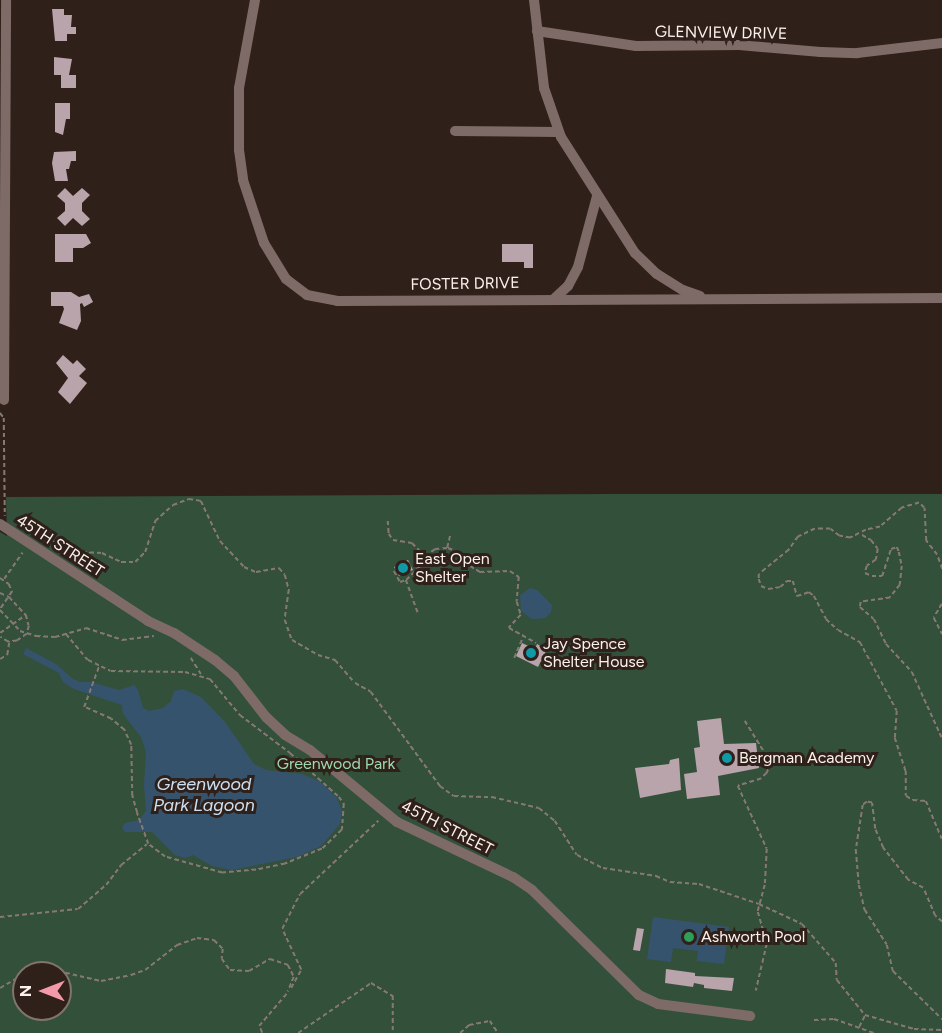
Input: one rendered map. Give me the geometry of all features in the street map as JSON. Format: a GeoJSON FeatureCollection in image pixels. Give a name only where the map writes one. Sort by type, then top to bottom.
{"type":"FeatureCollection","features":[{"type":"Feature","properties":{"kind":"street"},"geometry":{"type":"LineString","coordinates":[[4,400],[3,40],[6,0]]}},
{"type":"Feature","properties":{"kind":"street","name":"FOSTER DRIVE"},"geometry":{"type":"LineString","coordinates":[[255,0],[239,88],[239,150],[255,223],[264,243],[286,279],[306,295],[337,301],[555,298],[942,298]]}},
{"type":"Feature","properties":{"kind":"street"},"geometry":{"type":"LineString","coordinates":[[534,0],[544,88],[558,132],[635,253],[657,274],[683,290],[708,299]]}},
{"type":"Feature","properties":{"kind":"street","name":"GLENVIEW DRIVE"},"geometry":{"type":"LineString","coordinates":[[537,31],[657,47],[740,45],[857,52],[942,43]]}},
{"type":"Feature","properties":{"kind":"street"},"geometry":{"type":"LineString","coordinates":[[455,131],[558,132]]}},
{"type":"Feature","properties":{"kind":"street"},"geometry":{"type":"LineString","coordinates":[[555,298],[568,286],[578,267],[597,196]]}},
{"type":"Feature","properties":{"kind":"street","name":"45TH STREET"},"geometry":{"type":"LineString","coordinates":[[0,524],[148,621],[195,645],[215,660],[234,676],[266,717],[285,735],[310,750],[385,813],[428,838],[513,877],[532,890],[639,995],[658,1004],[750,1016]]}},
{"type":"Feature","properties":{"kind":"path"},"geometry":{"type":"LineString","coordinates":[[0,413],[4,418],[5,514],[0,524]]}},
{"type":"Feature","properties":{"kind":"path"},"geometry":{"type":"LineString","coordinates":[[44,539],[66,544],[82,552],[102,553],[121,562],[135,561],[145,552],[155,521],[173,505],[189,500],[201,501],[220,541],[244,567],[256,572],[279,568],[285,575],[289,590],[285,620],[292,640],[318,655],[335,660],[355,683],[371,692],[440,786],[454,796],[492,797],[539,808],[555,821],[564,840],[577,855],[603,868],[656,876],[670,882],[699,884],[759,904],[802,924],[836,963],[837,980],[865,1015],[914,1029],[942,1030]]}},
{"type":"Feature","properties":{"kind":"path"},"geometry":{"type":"LineString","coordinates":[[942,568],[937,555],[926,541],[924,508],[919,503],[903,508],[880,527],[866,530],[850,538],[839,536],[830,529],[815,529],[798,537],[789,550],[759,574],[761,586],[768,589],[780,587],[787,581],[793,581],[797,596],[809,592],[814,596],[826,619],[838,630],[860,642],[897,711],[895,738],[906,771],[906,796],[913,800],[926,801],[942,839]]}},
{"type":"Feature","properties":{"kind":"path"},"geometry":{"type":"LineString","coordinates":[[388,521],[389,534],[393,540],[412,543],[425,556]]}},
{"type":"Feature","properties":{"kind":"path"},"geometry":{"type":"LineString","coordinates":[[860,534],[871,540],[878,549],[876,560],[867,566],[865,573],[882,576],[891,549],[897,547],[902,566],[900,585],[890,598],[861,602],[860,607],[874,619],[886,644],[912,672],[942,738]]}},
{"type":"Feature","properties":{"kind":"path"},"geometry":{"type":"LineString","coordinates":[[447,548],[450,535]]}},
{"type":"Feature","properties":{"kind":"path"},"geometry":{"type":"LineString","coordinates":[[394,571],[400,582],[406,580],[420,566],[425,556],[435,549],[447,548],[456,551],[470,566],[480,572],[510,571],[519,577],[517,602],[521,615],[509,628],[536,643]]}},
{"type":"Feature","properties":{"kind":"path"},"geometry":{"type":"LineString","coordinates":[[4,579],[24,550]]}},
{"type":"Feature","properties":{"kind":"path"},"geometry":{"type":"LineString","coordinates":[[470,566],[478,553]]}},
{"type":"Feature","properties":{"kind":"path"},"geometry":{"type":"LineString","coordinates":[[0,578],[4,579],[11,588],[9,597],[0,610],[13,624],[27,634],[45,638],[66,634],[77,628],[86,628],[122,640],[158,636]]}},
{"type":"Feature","properties":{"kind":"path"},"geometry":{"type":"LineString","coordinates":[[406,580],[419,615]]}},
{"type":"Feature","properties":{"kind":"path"},"geometry":{"type":"LineString","coordinates":[[0,593],[9,597],[26,615],[29,626],[27,634],[17,641],[9,642],[0,638]]}},
{"type":"Feature","properties":{"kind":"path"},"geometry":{"type":"LineString","coordinates":[[942,604],[934,618],[942,634]]}},
{"type":"Feature","properties":{"kind":"path"},"geometry":{"type":"LineString","coordinates":[[0,633],[26,615]]}},
{"type":"Feature","properties":{"kind":"path"},"geometry":{"type":"LineString","coordinates":[[66,634],[88,660],[99,666],[133,673],[185,672],[210,679],[240,715],[256,730],[290,753],[339,797],[344,804],[342,830],[322,849],[275,866],[222,873],[165,857],[148,844],[137,813],[132,796],[131,745],[124,730],[111,719],[84,707],[99,666]]}},
{"type":"Feature","properties":{"kind":"path"},"geometry":{"type":"LineString","coordinates":[[514,658],[524,636]]}},
{"type":"Feature","properties":{"kind":"path"},"geometry":{"type":"LineString","coordinates":[[0,659],[7,655],[9,642]]}},
{"type":"Feature","properties":{"kind":"path"},"geometry":{"type":"LineString","coordinates":[[188,653],[201,675]]}},
{"type":"Feature","properties":{"kind":"path"},"geometry":{"type":"LineString","coordinates":[[745,721],[771,763],[762,779],[738,786],[767,849],[765,885],[758,912],[767,944],[756,991]]}},
{"type":"Feature","properties":{"kind":"path"},"geometry":{"type":"LineString","coordinates":[[942,922],[935,916],[922,888],[908,880],[883,848],[875,830],[872,803],[867,801],[863,805],[856,850],[859,885],[865,910],[887,945],[893,971],[942,1019]]}},
{"type":"Feature","properties":{"kind":"path"},"geometry":{"type":"LineString","coordinates":[[262,1033],[259,1026],[288,992],[300,970],[282,929],[300,894],[385,813]]}},
{"type":"Feature","properties":{"kind":"path"},"geometry":{"type":"LineString","coordinates":[[0,917],[78,909],[106,885],[120,865],[148,844]]}},
{"type":"Feature","properties":{"kind":"path"},"geometry":{"type":"LineString","coordinates":[[72,974],[101,981],[131,975],[145,970],[177,945],[197,938],[214,940],[223,949],[222,959],[230,970],[249,971],[270,959],[288,965],[294,977],[288,992]]}},
{"type":"Feature","properties":{"kind":"path"},"geometry":{"type":"LineString","coordinates":[[298,1033],[371,983],[393,996],[393,1033]]}},
{"type":"Feature","properties":{"kind":"path"},"geometry":{"type":"LineString","coordinates":[[938,1014],[942,1013]]}},
{"type":"Feature","properties":{"kind":"path"},"geometry":{"type":"LineString","coordinates":[[859,1027],[865,1015]]}},
{"type":"Feature","properties":{"kind":"path"},"geometry":{"type":"LineString","coordinates":[[814,1020],[834,1019],[874,1033]]}},
{"type":"Feature","properties":{"kind":"path"},"geometry":{"type":"LineString","coordinates":[[460,1033],[469,1025],[490,1021],[498,1033]]}},
{"type":"Feature","properties":{"kind":"green space","name":"Greenwood Park"},"geometry":{"type":"Polygon","coordinates":[[[942,494],[942,1033],[0,1033],[0,532],[7,536],[6,497],[942,494]]]}},
{"type":"Feature","properties":{"kind":"water"},"geometry":{"type":"Polygon","coordinates":[[[530,588],[537,590],[552,605],[551,612],[545,618],[532,619],[521,611],[520,595],[530,588]]]}},
{"type":"Feature","properties":{"kind":"water","name":"Greenwood Park Lagoon"},"geometry":{"type":"Polygon","coordinates":[[[26,648],[56,664],[80,682],[91,682],[119,690],[134,685],[138,690],[143,708],[149,711],[163,708],[171,701],[174,691],[183,689],[201,697],[225,722],[254,764],[266,770],[302,774],[319,781],[330,791],[337,798],[342,811],[340,824],[321,846],[297,857],[232,870],[212,866],[193,855],[185,858],[175,855],[152,832],[125,832],[122,827],[125,823],[139,820],[146,811],[144,785],[146,752],[141,737],[123,714],[122,705],[74,689],[63,682],[59,673],[23,654],[26,648]]]}},
{"type":"Feature","properties":{"kind":"water","name":"Ashworth Pool"},"geometry":{"type":"Polygon","coordinates":[[[653,917],[729,927],[724,964],[697,961],[698,951],[673,948],[671,962],[647,959],[653,917]]]}},
{"type":"Feature","properties":{"kind":"building"},"geometry":{"type":"Polygon","coordinates":[[[52,9],[64,9],[64,15],[72,15],[71,27],[76,27],[76,34],[67,34],[67,41],[55,41],[52,9]]]}},
{"type":"Feature","properties":{"kind":"building"},"geometry":{"type":"Polygon","coordinates":[[[54,57],[72,59],[69,75],[76,75],[76,88],[61,88],[61,75],[54,75],[54,57]]]}},
{"type":"Feature","properties":{"kind":"building"},"geometry":{"type":"Polygon","coordinates":[[[55,103],[70,103],[70,119],[66,119],[63,135],[55,132],[55,103]]]}},
{"type":"Feature","properties":{"kind":"building"},"geometry":{"type":"Polygon","coordinates":[[[76,151],[76,161],[71,161],[69,169],[66,169],[68,181],[55,181],[52,163],[54,152],[76,151]]]}},
{"type":"Feature","properties":{"kind":"building"},"geometry":{"type":"Polygon","coordinates":[[[65,188],[73,196],[82,188],[90,195],[82,203],[82,211],[90,219],[82,226],[73,218],[65,226],[57,218],[65,211],[65,203],[57,196],[65,188]]]}},
{"type":"Feature","properties":{"kind":"building"},"geometry":{"type":"Polygon","coordinates":[[[55,234],[86,234],[91,243],[83,248],[73,248],[73,262],[55,262],[55,234]]]}},
{"type":"Feature","properties":{"kind":"building"},"geometry":{"type":"Polygon","coordinates":[[[502,244],[533,244],[533,268],[524,268],[524,262],[502,262],[502,244]]]}},
{"type":"Feature","properties":{"kind":"building"},"geometry":{"type":"Polygon","coordinates":[[[51,292],[71,292],[79,297],[89,294],[93,302],[84,307],[82,303],[80,304],[81,321],[77,330],[59,323],[64,309],[63,306],[51,306],[51,292]]]}},
{"type":"Feature","properties":{"kind":"building"},"geometry":{"type":"Polygon","coordinates":[[[63,355],[73,364],[77,360],[86,369],[79,376],[87,383],[70,404],[58,392],[68,378],[56,363],[63,355]]]}},
{"type":"Feature","properties":{"kind":"building","name":"East Open Shelter"},"geometry":{"type":"Polygon","coordinates":[[[408,560],[413,570],[399,576],[394,567],[408,560]]]}},
{"type":"Feature","properties":{"kind":"building","name":"Jay Spence Shelter House"},"geometry":{"type":"Polygon","coordinates":[[[522,643],[535,649],[537,644],[547,649],[538,667],[516,656],[522,643]]]}},
{"type":"Feature","properties":{"kind":"building","name":"Bergman Academy"},"geometry":{"type":"Polygon","coordinates":[[[721,718],[724,744],[756,743],[759,768],[718,776],[720,795],[687,799],[684,774],[697,772],[694,748],[700,747],[697,721],[721,718]]]}},
{"type":"Feature","properties":{"kind":"building"},"geometry":{"type":"Polygon","coordinates":[[[679,758],[681,790],[640,798],[635,768],[669,764],[670,760],[679,758]]]}},
{"type":"Feature","properties":{"kind":"building"},"geometry":{"type":"Polygon","coordinates":[[[637,928],[644,929],[640,951],[633,950],[637,928]]]}},
{"type":"Feature","properties":{"kind":"building"},"geometry":{"type":"Polygon","coordinates":[[[666,969],[695,973],[695,976],[734,978],[732,991],[704,988],[704,985],[694,983],[693,987],[665,983],[666,969]]]}},
{"type":"Feature","properties":{"kind":"place","name":"East Open Shelter"},"geometry":{"type":"Point","coordinates":[403,568]}},
{"type":"Feature","properties":{"kind":"place","name":"Jay Spence Shelter House"},"geometry":{"type":"Point","coordinates":[531,653]}},
{"type":"Feature","properties":{"kind":"place","name":"Bergman Academy"},"geometry":{"type":"Point","coordinates":[727,758]}},
{"type":"Feature","properties":{"kind":"place","name":"Ashworth Pool"},"geometry":{"type":"Point","coordinates":[689,937]}}]}
